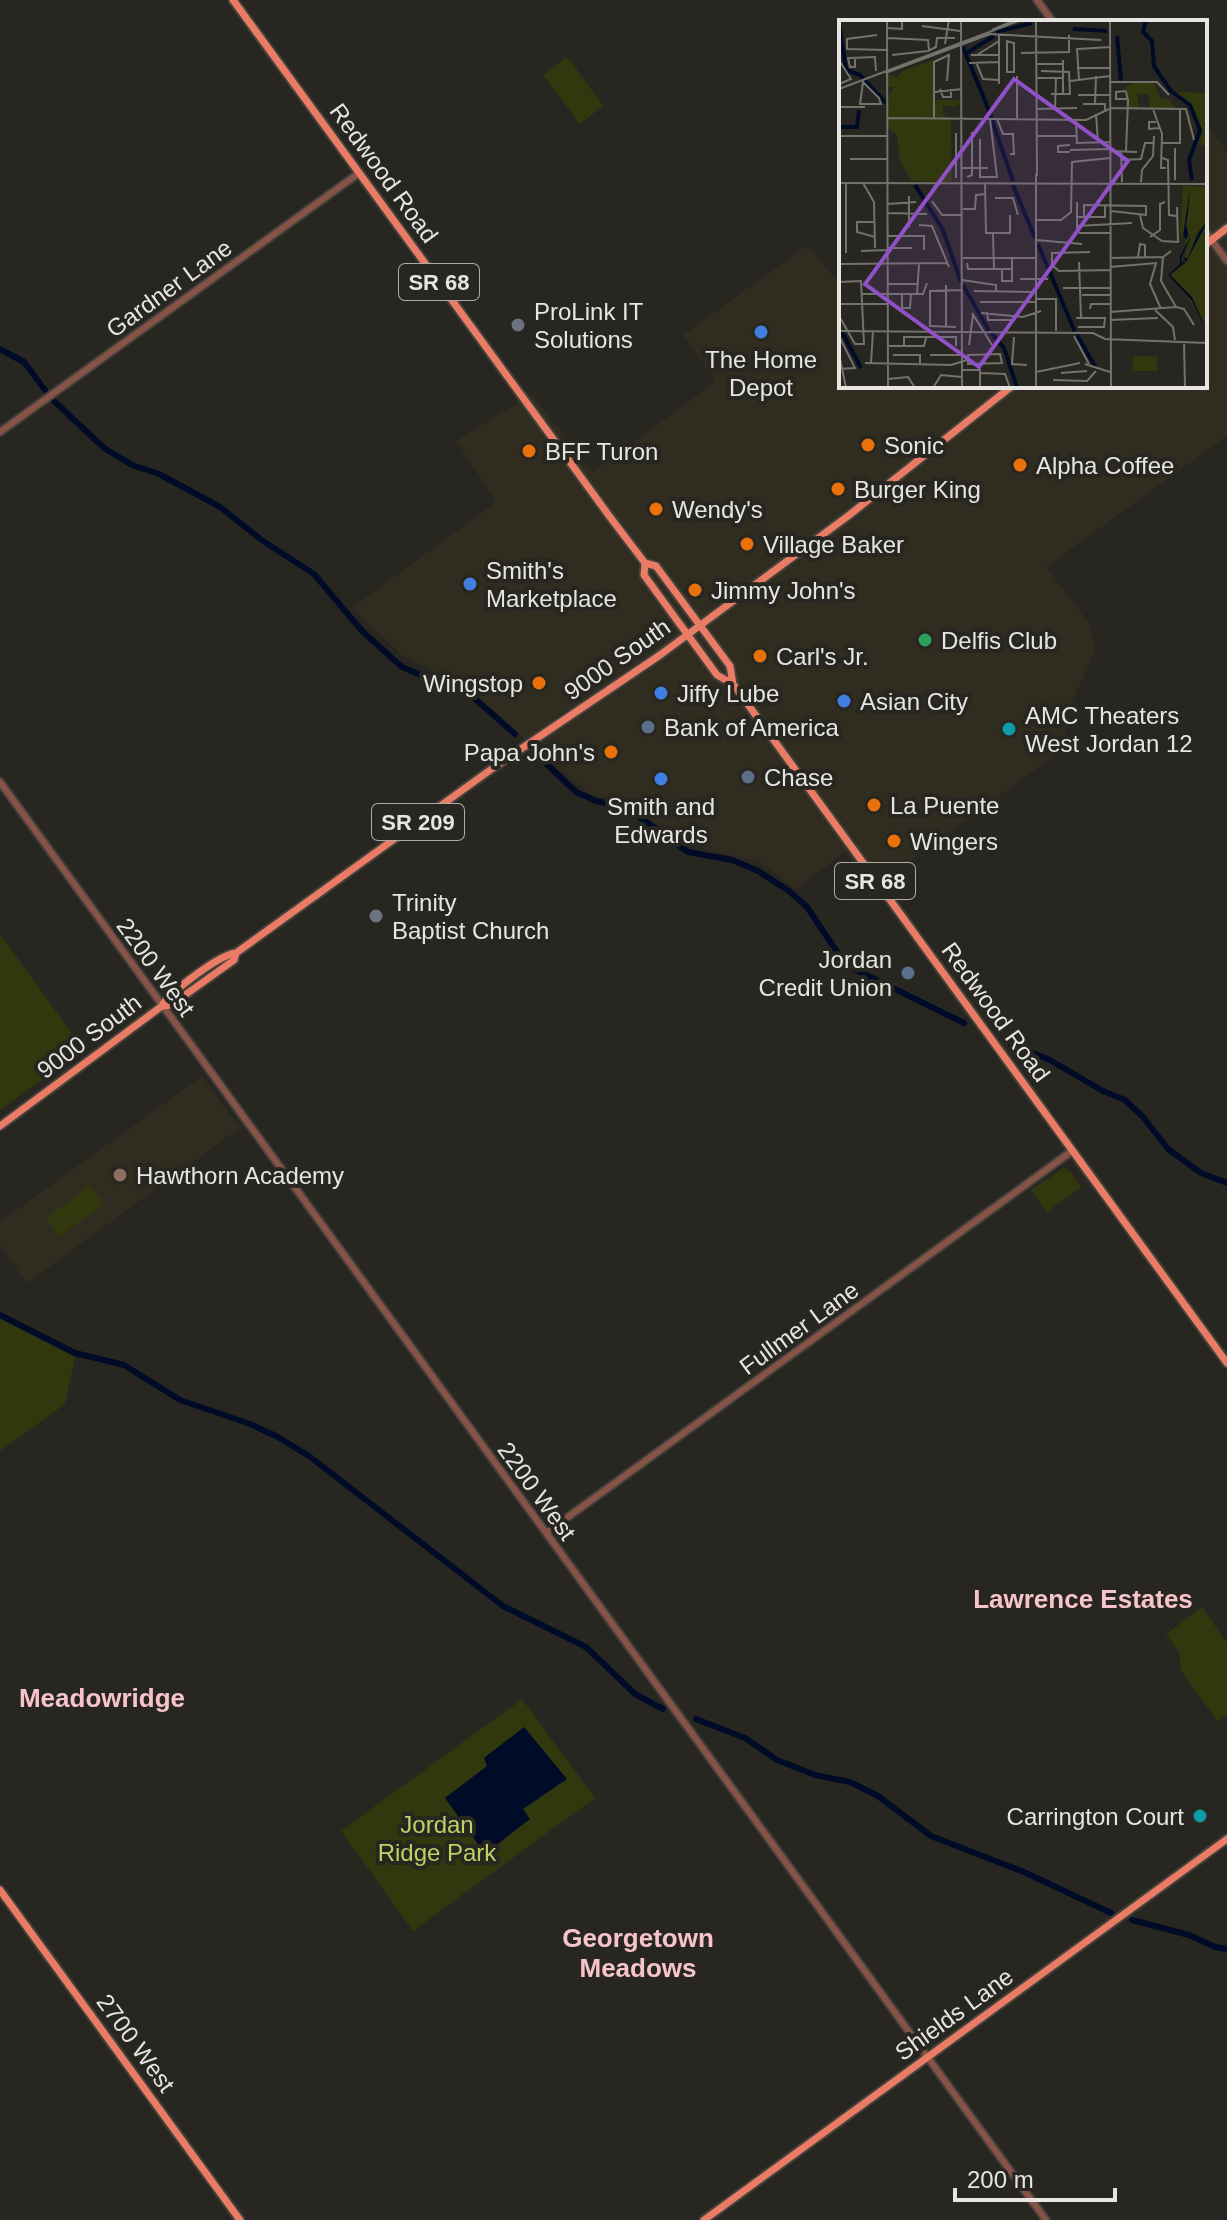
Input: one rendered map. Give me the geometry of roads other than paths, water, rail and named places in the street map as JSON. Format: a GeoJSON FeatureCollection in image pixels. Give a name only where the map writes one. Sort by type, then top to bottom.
{"type":"FeatureCollection","features":[{"type":"Feature","properties":{"kind":"main road","name":"Redwood Road"},"geometry":{"type":"LineString","coordinates":[[233,0],[645,563],[656,566],[730,666],[733,684]]}},
{"type":"Feature","properties":{"kind":"main road"},"geometry":{"type":"LineString","coordinates":[[1208,242],[1227,228]]}},
{"type":"Feature","properties":{"kind":"main road","name":"9000 South"},"geometry":{"type":"LineString","coordinates":[[0,1126],[162,1006],[171,1005],[234,960],[236,953],[493,768],[688,634],[848,516],[1009,388]]}},
{"type":"Feature","properties":{"kind":"main road","name":"Redwood Road"},"geometry":{"type":"LineString","coordinates":[[645,563],[644,575],[717,675],[733,684],[1227,1363]]}},
{"type":"Feature","properties":{"kind":"main road","name":"Shields Lane"},"geometry":{"type":"LineString","coordinates":[[704,2220],[1227,1839]]}},
{"type":"Feature","properties":{"kind":"main road","name":"2700 West"},"geometry":{"type":"LineString","coordinates":[[0,1890],[240,2220]]}},
{"type":"Feature","properties":{"kind":"street"},"geometry":{"type":"LineString","coordinates":[[1037,0],[1052,20]]}},
{"type":"Feature","properties":{"kind":"street","name":"Gardner Lane"},"geometry":{"type":"LineString","coordinates":[[0,432],[359,173]]}},
{"type":"Feature","properties":{"kind":"street"},"geometry":{"type":"LineString","coordinates":[[1208,242],[1227,261]]}},
{"type":"Feature","properties":{"kind":"street","name":"2200 West"},"geometry":{"type":"LineString","coordinates":[[0,782],[1046,2220]]}},
{"type":"Feature","properties":{"kind":"street","name":"Fullmer Lane"},"geometry":{"type":"LineString","coordinates":[[546,1533],[1072,1151]]}},
{"type":"Feature","properties":{"kind":"water"},"geometry":{"type":"Polygon","coordinates":[[[524,1727],[567,1779],[523,1809],[530,1819],[485,1854],[445,1798],[487,1766],[484,1758],[524,1727]]]}},
{"type":"Feature","properties":{"kind":"waterway"},"geometry":{"type":"LineString","coordinates":[[0,349],[24,362],[45,390]]}},
{"type":"Feature","properties":{"kind":"waterway"},"geometry":{"type":"LineString","coordinates":[[54,401],[104,448],[132,465],[159,474],[220,507],[263,541],[314,574],[362,631],[402,667],[473,697],[515,734]]}},
{"type":"Feature","properties":{"kind":"waterway"},"geometry":{"type":"LineString","coordinates":[[538,756],[576,792],[596,801],[625,807],[688,852],[732,860],[758,871],[807,907],[839,955],[856,970],[964,1023]]}},
{"type":"Feature","properties":{"kind":"waterway"},"geometry":{"type":"LineString","coordinates":[[1011,1045],[1048,1059],[1125,1100],[1168,1149],[1201,1173],[1227,1183]]}},
{"type":"Feature","properties":{"kind":"waterway"},"geometry":{"type":"LineString","coordinates":[[0,1315],[75,1353],[124,1365],[180,1400],[276,1436],[309,1456],[503,1606],[586,1647],[635,1694],[663,1709]]}},
{"type":"Feature","properties":{"kind":"waterway"},"geometry":{"type":"LineString","coordinates":[[696,1719],[745,1738],[777,1760],[815,1775],[850,1782],[878,1796],[931,1836],[1024,1872],[1111,1913]]}},
{"type":"Feature","properties":{"kind":"waterway"},"geometry":{"type":"LineString","coordinates":[[1132,1920],[1227,1949]]}},
{"type":"Feature","properties":{"kind":"place","name":"ProLink IT Solutions"},"geometry":{"type":"Point","coordinates":[518,325]}},
{"type":"Feature","properties":{"kind":"place","name":"The Home Depot"},"geometry":{"type":"Point","coordinates":[761,332]}},
{"type":"Feature","properties":{"kind":"place","name":"Sonic"},"geometry":{"type":"Point","coordinates":[868,445]}},
{"type":"Feature","properties":{"kind":"place","name":"BFF Turon"},"geometry":{"type":"Point","coordinates":[529,451]}},
{"type":"Feature","properties":{"kind":"place","name":"Alpha Coffee"},"geometry":{"type":"Point","coordinates":[1020,465]}},
{"type":"Feature","properties":{"kind":"place","name":"Burger King"},"geometry":{"type":"Point","coordinates":[838,489]}},
{"type":"Feature","properties":{"kind":"place","name":"Wendy's"},"geometry":{"type":"Point","coordinates":[656,509]}},
{"type":"Feature","properties":{"kind":"place","name":"Village Baker"},"geometry":{"type":"Point","coordinates":[747,544]}},
{"type":"Feature","properties":{"kind":"place","name":"Smith's Marketplace"},"geometry":{"type":"Point","coordinates":[470,584]}},
{"type":"Feature","properties":{"kind":"place","name":"Jimmy John's"},"geometry":{"type":"Point","coordinates":[695,590]}},
{"type":"Feature","properties":{"kind":"place","name":"Delfis Club"},"geometry":{"type":"Point","coordinates":[925,640]}},
{"type":"Feature","properties":{"kind":"place","name":"Carl's Jr."},"geometry":{"type":"Point","coordinates":[760,656]}},
{"type":"Feature","properties":{"kind":"place","name":"Wingstop"},"geometry":{"type":"Point","coordinates":[539,683]}},
{"type":"Feature","properties":{"kind":"place","name":"Jiffy Lube"},"geometry":{"type":"Point","coordinates":[661,693]}},
{"type":"Feature","properties":{"kind":"place","name":"Asian City"},"geometry":{"type":"Point","coordinates":[844,701]}},
{"type":"Feature","properties":{"kind":"place","name":"Bank of America"},"geometry":{"type":"Point","coordinates":[648,727]}},
{"type":"Feature","properties":{"kind":"place","name":"AMC Theaters West Jordan 12"},"geometry":{"type":"Point","coordinates":[1009,729]}},
{"type":"Feature","properties":{"kind":"place","name":"Papa John's"},"geometry":{"type":"Point","coordinates":[611,752]}},
{"type":"Feature","properties":{"kind":"place","name":"Chase"},"geometry":{"type":"Point","coordinates":[748,777]}},
{"type":"Feature","properties":{"kind":"place","name":"Smith and Edwards"},"geometry":{"type":"Point","coordinates":[661,779]}},
{"type":"Feature","properties":{"kind":"place","name":"La Puente"},"geometry":{"type":"Point","coordinates":[874,805]}},
{"type":"Feature","properties":{"kind":"place","name":"Wingers"},"geometry":{"type":"Point","coordinates":[894,841]}},
{"type":"Feature","properties":{"kind":"place","name":"Trinity Baptist Church"},"geometry":{"type":"Point","coordinates":[376,916]}},
{"type":"Feature","properties":{"kind":"place","name":"Jordan Credit Union"},"geometry":{"type":"Point","coordinates":[908,973]}},
{"type":"Feature","properties":{"kind":"place","name":"Hawthorn Academy"},"geometry":{"type":"Point","coordinates":[120,1175]}},
{"type":"Feature","properties":{"kind":"place","name":"Carrington Court"},"geometry":{"type":"Point","coordinates":[1200,1816]}},
{"type":"Feature","properties":{"kind":"district","name":"Lawrence Estates"},"geometry":{"type":"Point","coordinates":[1083,1599]}},
{"type":"Feature","properties":{"kind":"district","name":"Meadowridge"},"geometry":{"type":"Point","coordinates":[102,1698]}},
{"type":"Feature","properties":{"kind":"district","name":"Georgetown Meadows"},"geometry":{"type":"Point","coordinates":[638,1953]}},
{"type":"Feature","properties":{"kind":"park label","name":"Jordan Ridge Park"},"geometry":{"type":"Point","coordinates":[437,1838]}}]}
